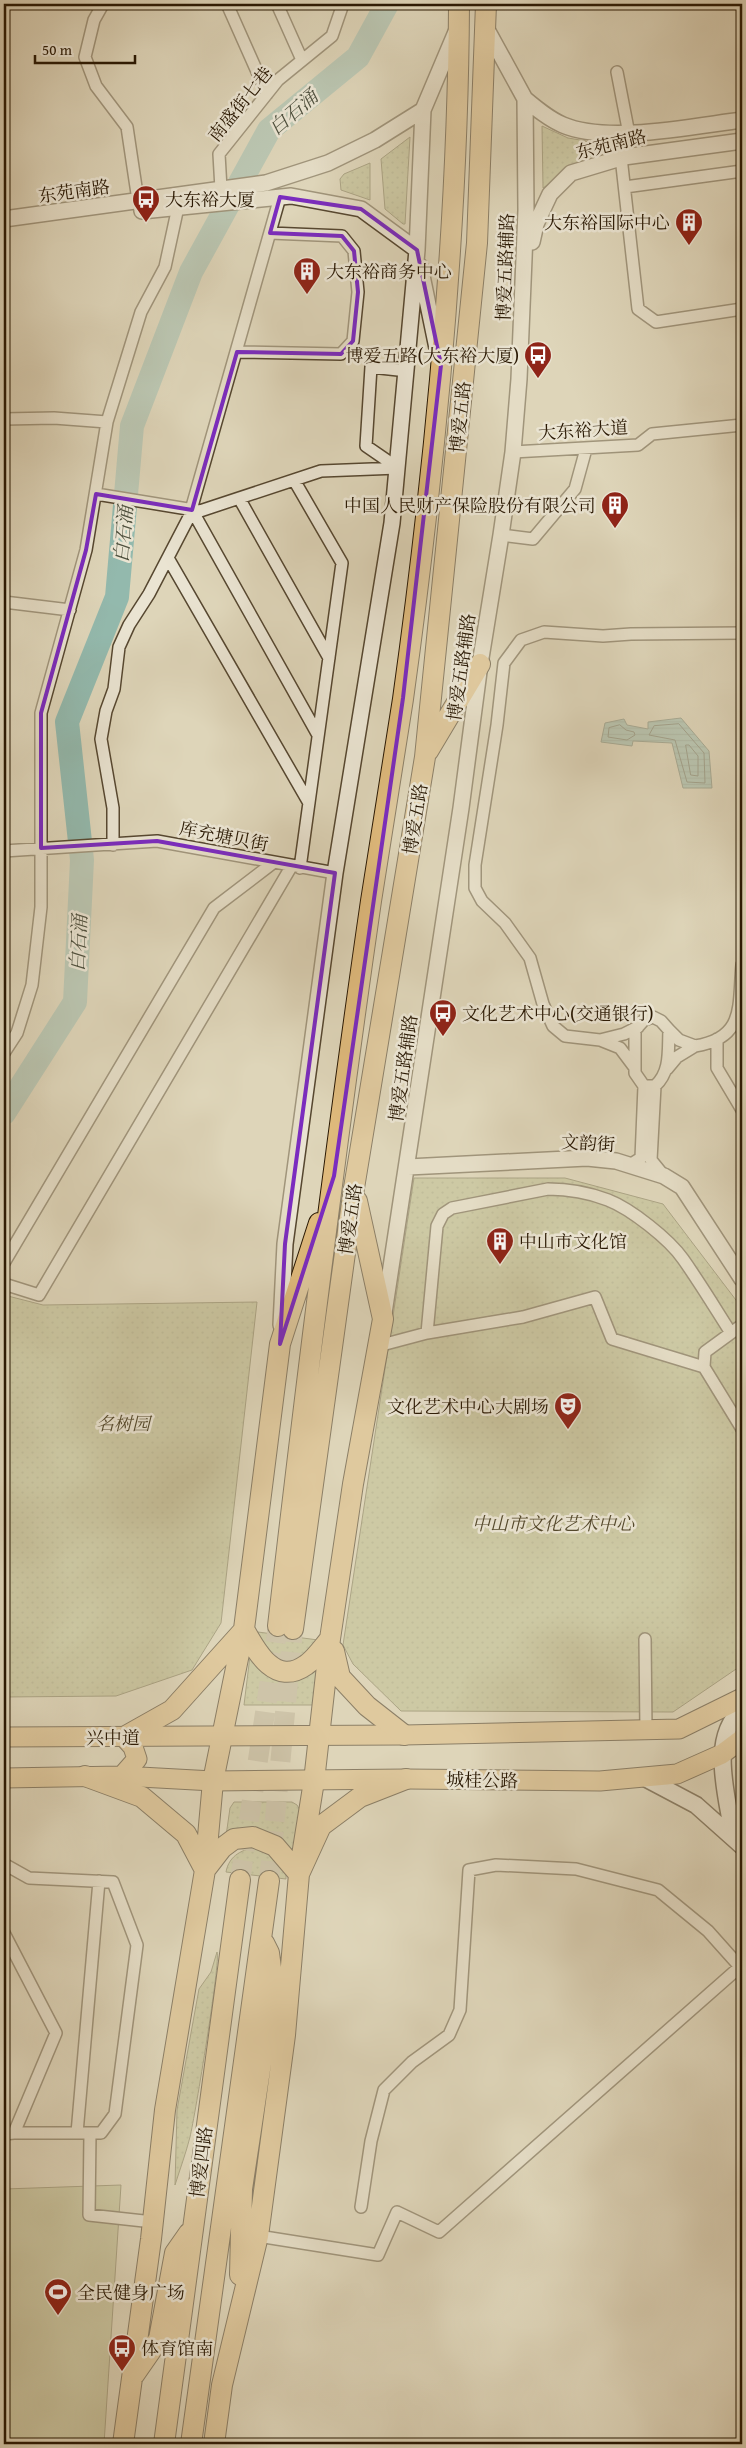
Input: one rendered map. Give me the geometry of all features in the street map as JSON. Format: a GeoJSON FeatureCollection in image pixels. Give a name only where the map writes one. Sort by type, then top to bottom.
{"type":"FeatureCollection","features":[{"type":"Feature","properties":{"kind":"highway","name":"博爱五路"},"geometry":{"type":"LineString","coordinates":[[459,4],[454,186],[441,365],[428,493],[403,698],[371,901],[334,1176],[285,1627],[354,1188],[425,757],[477,243],[486,4]]}},
{"type":"Feature","properties":{"kind":"highway"},"geometry":{"type":"LineString","coordinates":[[425,757],[480,664]]}},
{"type":"Feature","properties":{"kind":"highway"},"geometry":{"type":"LineString","coordinates":[[123,2444],[153,2222],[165,2110],[205,1870],[213,1781],[244,1629],[280,1344],[334,1176]]}},
{"type":"Feature","properties":{"kind":"highway"},"geometry":{"type":"LineString","coordinates":[[222,2385],[258,2236],[285,2036],[299,1874],[314,1781],[330,1639],[353,1484],[383,1319],[354,1188]]}},
{"type":"Feature","properties":{"kind":"highway"},"geometry":{"type":"LineString","coordinates":[[244,1629],[259,1656],[270,1666],[280,1670],[290,1671],[306,1665],[330,1639]]}},
{"type":"Feature","properties":{"kind":"highway"},"geometry":{"type":"LineString","coordinates":[[124,1737],[172,1710],[244,1629]]}},
{"type":"Feature","properties":{"kind":"highway"},"geometry":{"type":"LineString","coordinates":[[330,1639],[340,1677],[367,1706],[404,1735]]}},
{"type":"Feature","properties":{"kind":"highway"},"geometry":{"type":"LineString","coordinates":[[85,1776],[142,1797],[186,1834],[205,1870]]}},
{"type":"Feature","properties":{"kind":"highway"},"geometry":{"type":"LineString","coordinates":[[299,1874],[320,1826],[360,1797],[406,1779]]}},
{"type":"Feature","properties":{"kind":"highway"},"geometry":{"type":"LineString","coordinates":[[205,1870],[222,1848],[234,1839],[254,1837],[275,1846],[299,1874]]}},
{"type":"Feature","properties":{"kind":"highway","name":"博爱四路"},"geometry":{"type":"LineString","coordinates":[[164,2444],[240,1880]]}},
{"type":"Feature","properties":{"kind":"highway","name":"博爱四路"},"geometry":{"type":"LineString","coordinates":[[191,2444],[268,1881]]}},
{"type":"Feature","properties":{"kind":"highway"},"geometry":{"type":"LineString","coordinates":[[214,2444],[222,2385],[223,2359],[238,2292],[242,2260],[242,2189],[268,2017],[272,1976],[269,1953],[261,1936]]}},
{"type":"Feature","properties":{"kind":"highway"},"geometry":{"type":"LineString","coordinates":[[132,2379],[159,2339],[176,2253],[193,2227]]}},
{"type":"Feature","properties":{"kind":"main road"},"geometry":{"type":"LineString","coordinates":[[222,1735],[404,1735],[679,1729],[742,1698]]}},
{"type":"Feature","properties":{"kind":"main road"},"geometry":{"type":"LineString","coordinates":[[738,1841],[722,1754],[727,1733],[742,1709]]}},
{"type":"Feature","properties":{"kind":"main road","name":"兴中道"},"geometry":{"type":"LineString","coordinates":[[4,1736],[124,1737],[222,1735]]}},
{"type":"Feature","properties":{"kind":"main road"},"geometry":{"type":"LineString","coordinates":[[122,1776],[137,1759],[133,1747],[124,1737]]}},
{"type":"Feature","properties":{"kind":"main road","name":"城桂公路"},"geometry":{"type":"LineString","coordinates":[[213,1781],[406,1779],[600,1781],[645,1778],[677,1774],[722,1754],[742,1739]]}},
{"type":"Feature","properties":{"kind":"main road"},"geometry":{"type":"LineString","coordinates":[[4,1778],[122,1776],[213,1781]]}},
{"type":"Feature","properties":{"kind":"main road"},"geometry":{"type":"LineString","coordinates":[[645,1778],[696,1805],[738,1841]]}},
{"type":"Feature","properties":{"kind":"street"},"geometry":{"type":"LineString","coordinates":[[103,4],[94,20],[85,57],[96,86],[127,127],[139,206]]}},
{"type":"Feature","properties":{"kind":"street"},"geometry":{"type":"LineString","coordinates":[[227,4],[267,94]]}},
{"type":"Feature","properties":{"kind":"street"},"geometry":{"type":"LineString","coordinates":[[277,4],[302,60]]}},
{"type":"Feature","properties":{"kind":"street","name":"南盛街七巷"},"geometry":{"type":"LineString","coordinates":[[211,195],[219,154],[278,80],[332,36],[344,4]]}},
{"type":"Feature","properties":{"kind":"street","name":"博爱五路"},"geometry":{"type":"LineString","coordinates":[[280,1344],[285,1244],[335,873],[392,523],[417,250],[423,110],[459,24]]}},
{"type":"Feature","properties":{"kind":"street","name":"博爱五路辅路"},"geometry":{"type":"LineString","coordinates":[[383,1319],[408,1167],[460,818],[480,664],[501,535],[519,379],[524,273],[525,99],[485,26]]}},
{"type":"Feature","properties":{"kind":"street"},"geometry":{"type":"LineString","coordinates":[[617,72],[629,134]]}},
{"type":"Feature","properties":{"kind":"street","name":"东苑南路"},"geometry":{"type":"LineString","coordinates":[[525,99],[543,114],[564,126],[582,130],[629,134],[742,120]]}},
{"type":"Feature","properties":{"kind":"street"},"geometry":{"type":"LineString","coordinates":[[211,195],[328,164],[375,140],[423,110]]}},
{"type":"Feature","properties":{"kind":"street","name":"东苑南路"},"geometry":{"type":"LineString","coordinates":[[524,273],[536,224],[550,194],[571,173],[621,157],[742,141]]}},
{"type":"Feature","properties":{"kind":"street"},"geometry":{"type":"LineString","coordinates":[[621,157],[638,309],[656,322],[742,309]]}},
{"type":"Feature","properties":{"kind":"street"},"geometry":{"type":"LineString","coordinates":[[624,187],[742,171]]}},
{"type":"Feature","properties":{"kind":"street"},"geometry":{"type":"LineString","coordinates":[[211,195],[290,196],[361,209],[417,250],[441,365]]}},
{"type":"Feature","properties":{"kind":"street","name":"东苑南路"},"geometry":{"type":"LineString","coordinates":[[4,222],[139,206],[211,195]]}},
{"type":"Feature","properties":{"kind":"street","name":"东苑南路"},"geometry":{"type":"LineString","coordinates":[[139,206],[178,207],[211,195]]}},
{"type":"Feature","properties":{"kind":"street"},"geometry":{"type":"LineString","coordinates":[[110,845],[113,808],[101,738],[106,710],[114,689],[119,647],[129,625],[168,558],[192,510],[270,233],[273,197]]}},
{"type":"Feature","properties":{"kind":"street"},"geometry":{"type":"LineString","coordinates":[[4,1053],[17,1033],[32,985],[41,907],[41,713],[86,550],[108,422],[141,312],[165,267],[178,207]]}},
{"type":"Feature","properties":{"kind":"street"},"geometry":{"type":"LineString","coordinates":[[237,352],[341,354],[353,341],[358,292],[354,251],[342,236],[270,233]]}},
{"type":"Feature","properties":{"kind":"street"},"geometry":{"type":"LineString","coordinates":[[398,468],[366,446],[371,367],[407,371]]}},
{"type":"Feature","properties":{"kind":"street"},"geometry":{"type":"LineString","coordinates":[[4,419],[54,418],[108,422]]}},
{"type":"Feature","properties":{"kind":"street","name":"大东裕大道"},"geometry":{"type":"LineString","coordinates":[[512,452],[586,449],[638,444],[652,434],[742,425]]}},
{"type":"Feature","properties":{"kind":"street"},"geometry":{"type":"LineString","coordinates":[[501,535],[533,539],[576,490],[586,449]]}},
{"type":"Feature","properties":{"kind":"street"},"geometry":{"type":"LineString","coordinates":[[96,494],[200,511],[321,470],[398,468]]}},
{"type":"Feature","properties":{"kind":"street"},"geometry":{"type":"LineString","coordinates":[[4,1284],[39,1295],[296,868],[309,803],[342,563],[294,480]]}},
{"type":"Feature","properties":{"kind":"street"},"geometry":{"type":"LineString","coordinates":[[239,498],[329,658]]}},
{"type":"Feature","properties":{"kind":"street"},"geometry":{"type":"LineString","coordinates":[[192,510],[318,734]]}},
{"type":"Feature","properties":{"kind":"street"},"geometry":{"type":"LineString","coordinates":[[168,558],[309,803]]}},
{"type":"Feature","properties":{"kind":"street"},"geometry":{"type":"LineString","coordinates":[[4,602],[70,610]]}},
{"type":"Feature","properties":{"kind":"street"},"geometry":{"type":"LineString","coordinates":[[635,1068],[620,1048],[600,1040],[565,1036],[554,1026],[543,1004],[530,958],[505,924],[482,901],[475,888],[475,865],[498,725],[504,663],[521,640],[544,632],[603,636],[742,633]]}},
{"type":"Feature","properties":{"kind":"street","name":"库充塘贝街"},"geometry":{"type":"LineString","coordinates":[[4,851],[157,841],[296,868],[335,873]]}},
{"type":"Feature","properties":{"kind":"street"},"geometry":{"type":"LineString","coordinates":[[4,1263],[214,908],[273,863]]}},
{"type":"Feature","properties":{"kind":"street"},"geometry":{"type":"LineString","coordinates":[[667,1068],[677,1057],[695,1046],[708,1044],[735,1026],[740,1010],[742,965]]}},
{"type":"Feature","properties":{"kind":"street"},"geometry":{"type":"LineString","coordinates":[[650,1086],[639,1081],[635,1068],[635,1030],[644,1020],[653,1017],[661,1021],[679,1040],[695,1046]]}},
{"type":"Feature","properties":{"kind":"street"},"geometry":{"type":"LineString","coordinates":[[600,1040],[624,1034],[638,1027]]}},
{"type":"Feature","properties":{"kind":"street"},"geometry":{"type":"LineString","coordinates":[[650,1086],[663,1079],[667,1068],[669,1030]]}},
{"type":"Feature","properties":{"kind":"street"},"geometry":{"type":"LineString","coordinates":[[717,1039],[717,1068],[742,1110]]}},
{"type":"Feature","properties":{"kind":"street"},"geometry":{"type":"LineString","coordinates":[[630,1165],[642,1158],[650,1086]]}},
{"type":"Feature","properties":{"kind":"street"},"geometry":{"type":"LineString","coordinates":[[650,1086],[651,1160],[664,1176]]}},
{"type":"Feature","properties":{"kind":"street","name":"文韵街"},"geometry":{"type":"LineString","coordinates":[[408,1167],[587,1158],[616,1161],[664,1176],[682,1187],[742,1279]]}},
{"type":"Feature","properties":{"kind":"street"},"geometry":{"type":"LineString","coordinates":[[427,1333],[437,1226],[443,1214],[452,1208],[548,1189],[560,1189],[609,1200],[631,1213],[671,1245],[682,1258],[731,1333]]}},
{"type":"Feature","properties":{"kind":"street"},"geometry":{"type":"LineString","coordinates":[[378,1346],[427,1333],[523,1317],[595,1296],[612,1339],[704,1367]]}},
{"type":"Feature","properties":{"kind":"street"},"geometry":{"type":"LineString","coordinates":[[742,1325],[705,1352],[704,1367],[742,1429]]}},
{"type":"Feature","properties":{"kind":"street"},"geometry":{"type":"LineString","coordinates":[[645,1639],[646,1730]]}},
{"type":"Feature","properties":{"kind":"street"},"geometry":{"type":"LineString","coordinates":[[4,1864],[29,1878],[113,1882],[137,1945],[115,2114],[101,2133],[9,2134],[56,2033],[4,1932]]}},
{"type":"Feature","properties":{"kind":"street"},"geometry":{"type":"LineString","coordinates":[[258,2236],[378,2255],[397,2212],[439,2232],[742,1967],[708,1931],[658,1890],[576,1869],[496,1865],[469,1870],[460,2010],[449,2035],[412,2062],[384,2090],[372,2141],[362,2208]]}},
{"type":"Feature","properties":{"kind":"street"},"geometry":{"type":"LineString","coordinates":[[77,2133],[99,1881]]}},
{"type":"Feature","properties":{"kind":"street"},"geometry":{"type":"LineString","coordinates":[[90,2133],[89,2215],[153,2222]]}},
{"type":"Feature","properties":{"kind":"highlighted area"},"geometry":{"type":"Polygon","coordinates":[[[280,197],[361,209],[417,250],[441,365],[403,698],[334,1176],[280,1344],[285,1244],[335,873],[157,841],[41,848],[41,713],[86,550],[96,494],[192,510],[237,352],[341,354],[353,341],[358,292],[354,251],[342,236],[270,233],[280,197]]]}},
{"type":"Feature","properties":{"kind":"green space"},"geometry":{"type":"Polygon","coordinates":[[[542,126],[568,138],[586,141],[592,152],[589,158],[543,188],[542,126]]]}},
{"type":"Feature","properties":{"kind":"green space"},"geometry":{"type":"Polygon","coordinates":[[[410,137],[405,224],[403,224],[385,209],[381,159],[410,137]]]}},
{"type":"Feature","properties":{"kind":"green space"},"geometry":{"type":"Polygon","coordinates":[[[370,163],[370,200],[341,190],[340,179],[344,174],[370,163]]]}},
{"type":"Feature","properties":{"kind":"green space","name":"中山市文化艺术中心"},"geometry":{"type":"Polygon","coordinates":[[[414,1178],[565,1178],[663,1204],[742,1308],[742,1665],[673,1712],[401,1711],[353,1664],[343,1645],[414,1178]]]}},
{"type":"Feature","properties":{"kind":"green space","name":"名树园"},"geometry":{"type":"Polygon","coordinates":[[[4,1295],[43,1305],[257,1302],[221,1623],[192,1670],[116,1696],[4,1697],[4,1295]]]}},
{"type":"Feature","properties":{"kind":"green space"},"geometry":{"type":"Polygon","coordinates":[[[258,1632],[318,1640],[296,1662],[278,1662],[257,1638],[258,1632]]]}},
{"type":"Feature","properties":{"kind":"green space"},"geometry":{"type":"Polygon","coordinates":[[[250,1656],[256,1665],[322,1658],[314,1705],[244,1705],[250,1656]]]}},
{"type":"Feature","properties":{"kind":"green space"},"geometry":{"type":"Polygon","coordinates":[[[234,1802],[292,1802],[297,1805],[300,1810],[294,1849],[225,1843],[230,1808],[234,1802]]]}},
{"type":"Feature","properties":{"kind":"green space"},"geometry":{"type":"Polygon","coordinates":[[[267,1848],[286,1874],[286,1879],[226,1872],[233,1857],[247,1849],[267,1848]]]}},
{"type":"Feature","properties":{"kind":"green space"},"geometry":{"type":"Polygon","coordinates":[[[217,1952],[212,2009],[193,2123],[175,2185],[177,2110],[199,1989],[211,1972],[217,1952]]]}},
{"type":"Feature","properties":{"kind":"green space","name":"全民健身广场"},"geometry":{"type":"Polygon","coordinates":[[[121,2185],[104,2444],[4,2444],[4,2189],[121,2185]]]}},
{"type":"Feature","properties":{"kind":"water"},"geometry":{"type":"Polygon","coordinates":[[[681,718],[709,751],[712,788],[683,788],[672,743],[633,741],[632,746],[601,742],[605,723],[624,719],[627,725],[648,729],[648,722],[681,718]]]}},
{"type":"Feature","properties":{"kind":"waterway","name":"白石涌"},"geometry":{"type":"LineString","coordinates":[[4,1113],[75,1002],[82,860],[67,722],[117,597],[132,426],[191,272],[269,130],[358,57],[387,4]]}},
{"type":"Feature","properties":{"kind":"tunnel"},"geometry":{"type":"LineString","coordinates":[[240,1880],[278,1626]]}},
{"type":"Feature","properties":{"kind":"tunnel"},"geometry":{"type":"LineString","coordinates":[[269,1881],[293,1629]]}},
{"type":"Feature","properties":{"kind":"place","name":"大东裕大厦"},"geometry":{"type":"Point","coordinates":[146,223]}},
{"type":"Feature","properties":{"kind":"place","name":"大东裕国际中心"},"geometry":{"type":"Point","coordinates":[689,246]}},
{"type":"Feature","properties":{"kind":"place","name":"大东裕商务中心"},"geometry":{"type":"Point","coordinates":[307,295]}},
{"type":"Feature","properties":{"kind":"place","name":"博爱五路(大东裕大厦)"},"geometry":{"type":"Point","coordinates":[538,379]}},
{"type":"Feature","properties":{"kind":"place","name":"中国人民财产保险股份有限公司"},"geometry":{"type":"Point","coordinates":[615,529]}},
{"type":"Feature","properties":{"kind":"place","name":"文化艺术中心(交通银行)"},"geometry":{"type":"Point","coordinates":[443,1037]}},
{"type":"Feature","properties":{"kind":"place","name":"中山市文化馆"},"geometry":{"type":"Point","coordinates":[500,1265]}},
{"type":"Feature","properties":{"kind":"place","name":"文化艺术中心大剧场"},"geometry":{"type":"Point","coordinates":[568,1430]}},
{"type":"Feature","properties":{"kind":"place","name":"全民健身广场"},"geometry":{"type":"Point","coordinates":[58,2316]}},
{"type":"Feature","properties":{"kind":"place","name":"体育馆南"},"geometry":{"type":"Point","coordinates":[122,2372]}}]}
